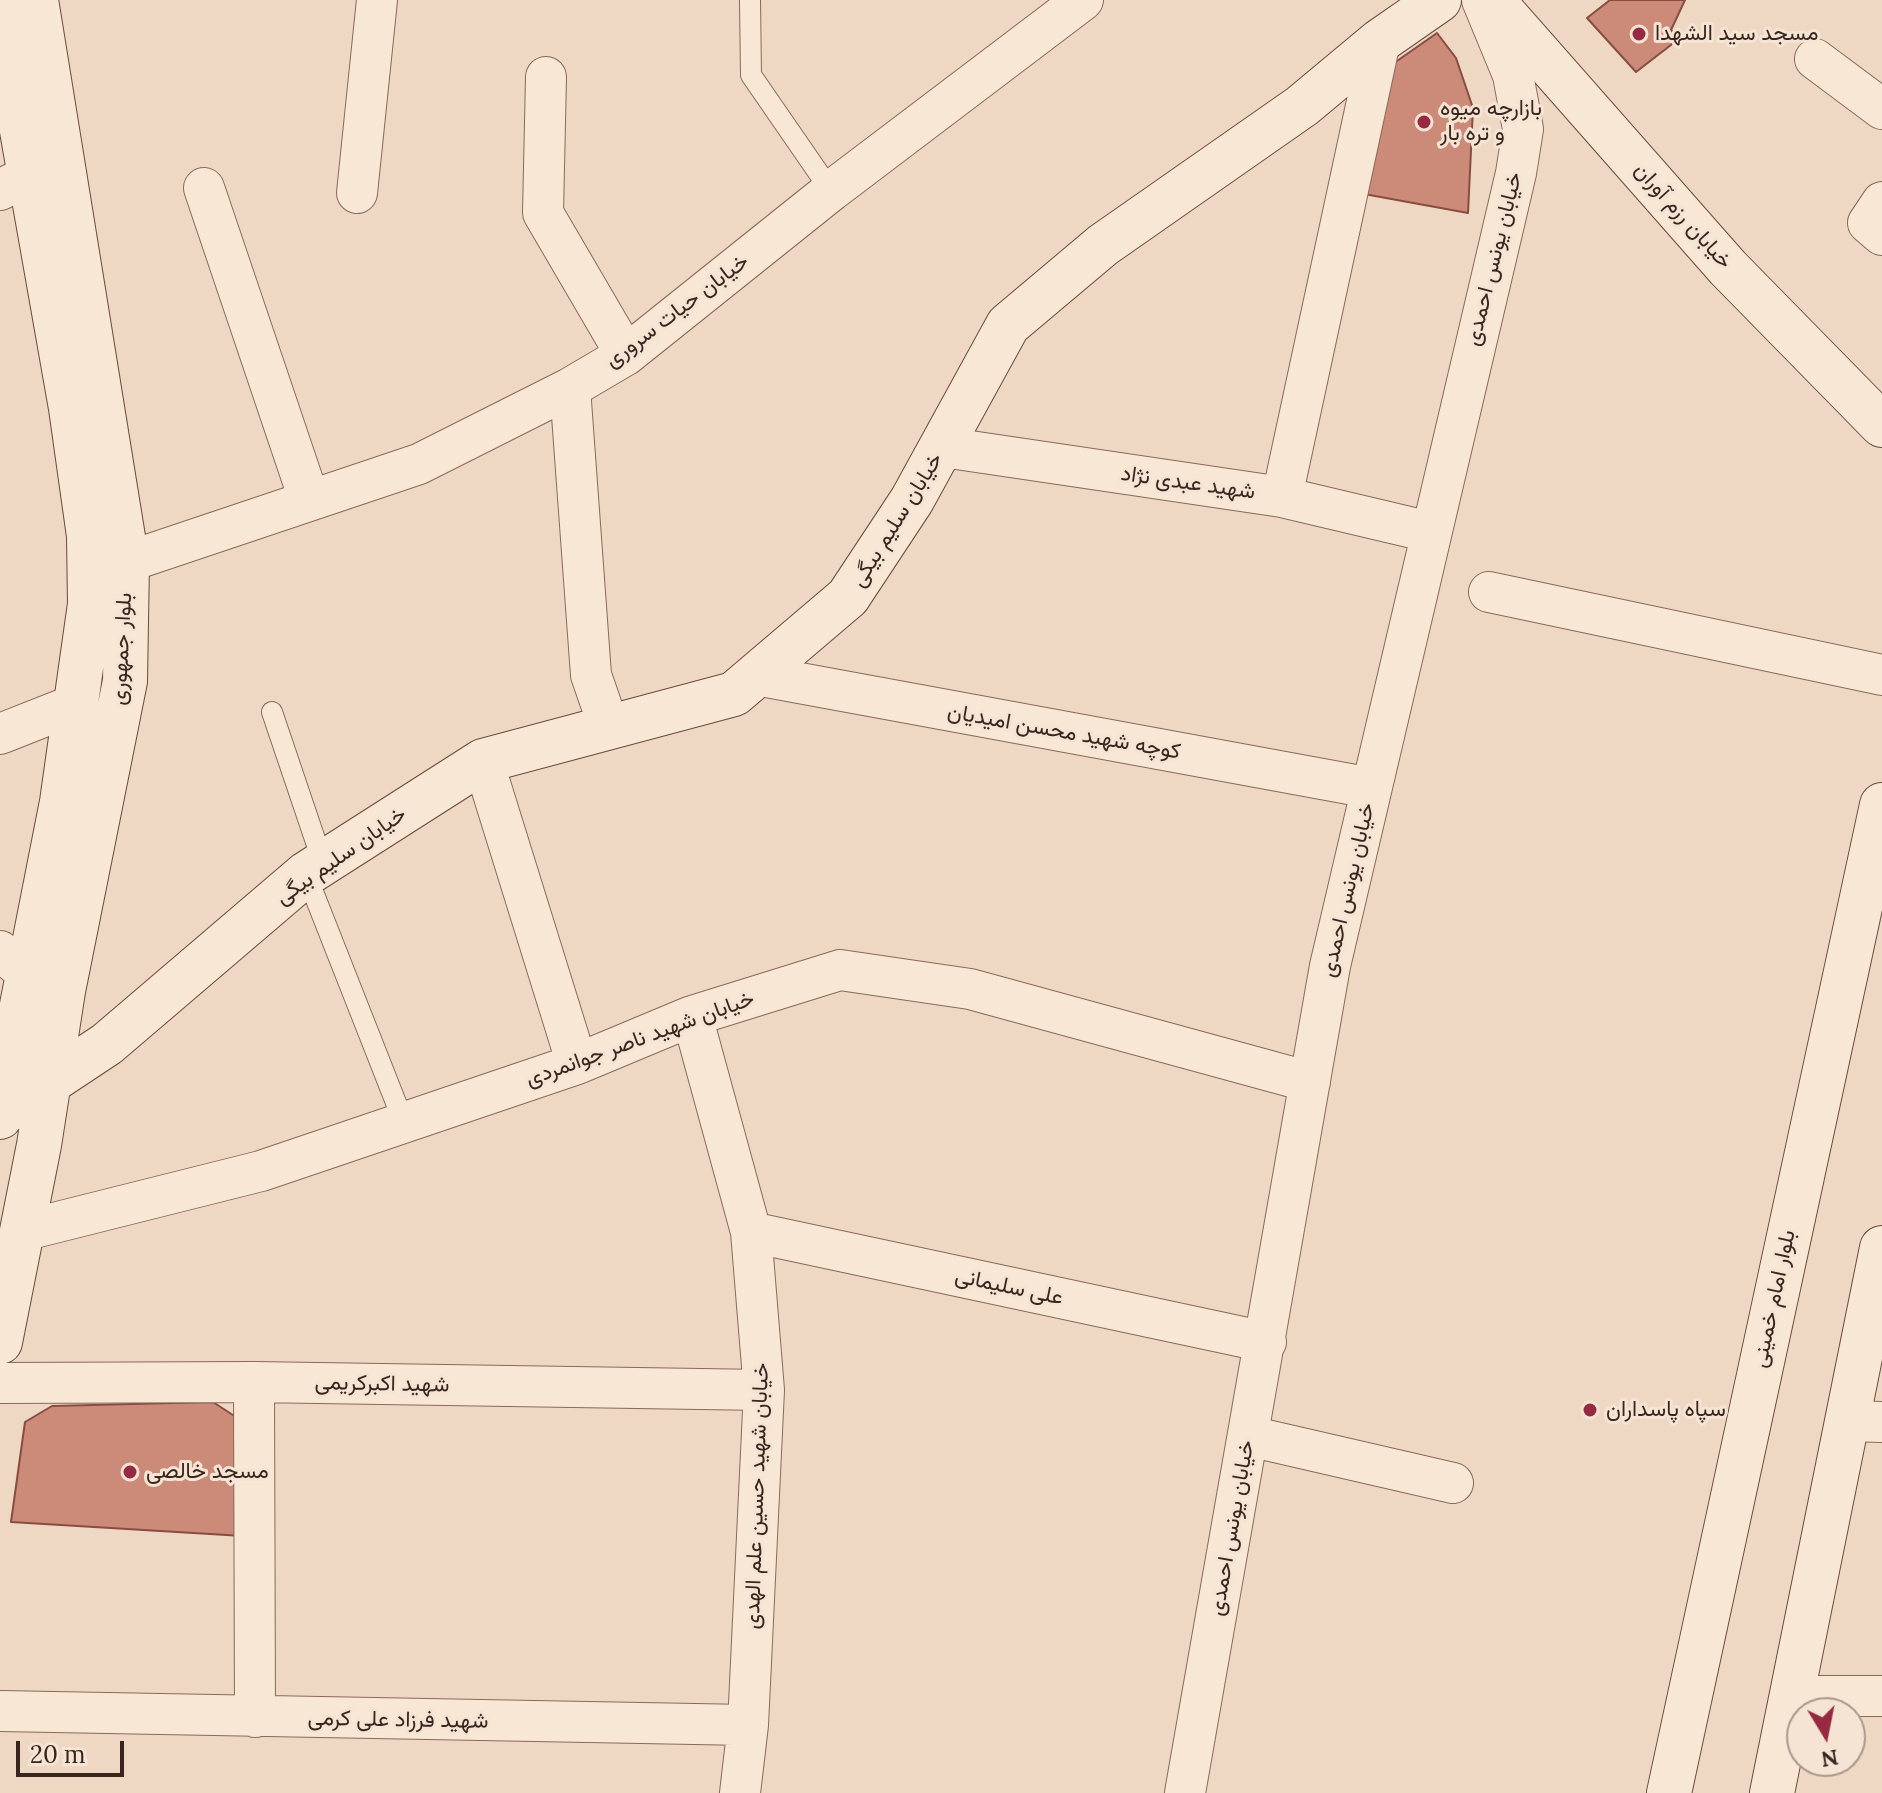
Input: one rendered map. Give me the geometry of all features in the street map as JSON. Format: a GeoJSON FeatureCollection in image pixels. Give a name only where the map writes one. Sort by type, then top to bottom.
{"type":"FeatureCollection","features":[{"type":"Feature","properties":{"kind":"street","name":"بلوار جمهوری"},"geometry":{"type":"LineString","coordinates":[[0,1116],[13,962],[62,802],[90,604],[89,536],[63,357],[15,182],[20,72],[36,0]]}},
{"type":"Feature","properties":{"kind":"street"},"geometry":{"type":"LineString","coordinates":[[357,193],[377,0]]}},
{"type":"Feature","properties":{"kind":"street","name":"خیابان حیات سروری"},"geometry":{"type":"LineString","coordinates":[[127,562],[419,464],[570,388],[626,355],[831,191],[1083,0]]}},
{"type":"Feature","properties":{"kind":"street","name":"خیابان سلیم بیگی"},"geometry":{"type":"LineString","coordinates":[[0,1116],[107,1044],[314,869],[483,761],[734,694],[848,597],[912,500],[1008,325],[1103,245],[1302,106],[1380,41],[1439,0]]}},
{"type":"Feature","properties":{"kind":"street","name":"خیابان یونس احمدی"},"geometry":{"type":"LineString","coordinates":[[1185,1793],[1330,966],[1516,173],[1523,129],[1513,75],[1482,0]]}},
{"type":"Feature","properties":{"kind":"street","name":"خیابان رزم آوران"},"geometry":{"type":"LineString","coordinates":[[1492,0],[1728,268],[1882,425]]}},
{"type":"Feature","properties":{"kind":"street","name":"بلوار جمهوری"},"geometry":{"type":"LineString","coordinates":[[0,6],[20,72],[127,562],[125,681],[63,991],[0,1342]]}},
{"type":"Feature","properties":{"kind":"street"},"geometry":{"type":"LineString","coordinates":[[1282,497],[1380,41]]}},
{"type":"Feature","properties":{"kind":"street"},"geometry":{"type":"LineString","coordinates":[[1815,59],[1882,109]]}},
{"type":"Feature","properties":{"kind":"street"},"geometry":{"type":"LineString","coordinates":[[546,77],[543,213],[626,355]]}},
{"type":"Feature","properties":{"kind":"street"},"geometry":{"type":"LineString","coordinates":[[204,188],[309,499]]}},
{"type":"Feature","properties":{"kind":"street"},"geometry":{"type":"LineString","coordinates":[[1882,202],[1868,223],[1882,235]]}},
{"type":"Feature","properties":{"kind":"street"},"geometry":{"type":"LineString","coordinates":[[570,388],[591,675],[609,727]]}},
{"type":"Feature","properties":{"kind":"street","name":"شهید عبدی نژاد"},"geometry":{"type":"LineString","coordinates":[[943,447],[1282,497],[1430,532]]}},
{"type":"Feature","properties":{"kind":"street"},"geometry":{"type":"LineString","coordinates":[[1489,592],[1882,675]]}},
{"type":"Feature","properties":{"kind":"street","name":"کوچه شهید محسن امیدیان"},"geometry":{"type":"LineString","coordinates":[[756,675],[1371,788]]}},
{"type":"Feature","properties":{"kind":"street"},"geometry":{"type":"LineString","coordinates":[[2,729],[76,704]]}},
{"type":"Feature","properties":{"kind":"street"},"geometry":{"type":"LineString","coordinates":[[483,761],[577,1064]]}},
{"type":"Feature","properties":{"kind":"street","name":"بلوار امام خمینی"},"geometry":{"type":"LineString","coordinates":[[1669,1793],[1882,805]]}},
{"type":"Feature","properties":{"kind":"street","name":"خیابان شهید ناصر جوانمردی"},"geometry":{"type":"LineString","coordinates":[[22,1231],[261,1171],[577,1064],[692,1016],[840,970],[970,989],[1310,1082]]}},
{"type":"Feature","properties":{"kind":"street","name":"خیابان شهید حسین علم الهدی"},"geometry":{"type":"LineString","coordinates":[[692,1016],[751,1232],[764,1390],[748,1725],[740,1793]]}},
{"type":"Feature","properties":{"kind":"street","name":"علی سلیمانی"},"geometry":{"type":"LineString","coordinates":[[751,1232],[1266,1342]]}},
{"type":"Feature","properties":{"kind":"street"},"geometry":{"type":"LineString","coordinates":[[1772,1793],[1792,1696],[1865,1421],[1882,1248]]}},
{"type":"Feature","properties":{"kind":"street"},"geometry":{"type":"LineString","coordinates":[[254,1382],[255,1717]]}},
{"type":"Feature","properties":{"kind":"street","name":"شهید اکبرکریمی"},"geometry":{"type":"LineString","coordinates":[[0,1383],[254,1382],[764,1390]]}},
{"type":"Feature","properties":{"kind":"street"},"geometry":{"type":"LineString","coordinates":[[1249,1436],[1453,1483]]}},
{"type":"Feature","properties":{"kind":"street"},"geometry":{"type":"LineString","coordinates":[[1792,1696],[1882,1696]]}},
{"type":"Feature","properties":{"kind":"street","name":"شهید فرزاد علی کرمی"},"geometry":{"type":"LineString","coordinates":[[0,1711],[748,1725]]}},
{"type":"Feature","properties":{"kind":"lane"},"geometry":{"type":"LineString","coordinates":[[750,0],[751,75],[831,191]]}},
{"type":"Feature","properties":{"kind":"lane"},"geometry":{"type":"LineString","coordinates":[[272,712],[314,869],[404,1123]]}},
{"type":"Feature","properties":{"kind":"building","name":"مسجد سید الشهدا"},"geometry":{"type":"Polygon","coordinates":[[[1610,0],[1685,0],[1671,30],[1680,38],[1636,72],[1587,18],[1610,0]]]}},
{"type":"Feature","properties":{"kind":"building","name":"بازارچه میوه و تره بار"},"geometry":{"type":"Polygon","coordinates":[[[1437,33],[1456,58],[1473,108],[1468,213],[1364,194],[1384,70],[1437,33]]]}},
{"type":"Feature","properties":{"kind":"building","name":"مسجد خالصی"},"geometry":{"type":"Polygon","coordinates":[[[213,1402],[242,1421],[243,1536],[11,1522],[25,1422],[52,1406],[213,1402]]]}},
{"type":"Feature","properties":{"kind":"place","name":"مسجد سید الشهدا"},"geometry":{"type":"Point","coordinates":[1639,34]}},
{"type":"Feature","properties":{"kind":"place","name":"بازارچه میوه و تره بار"},"geometry":{"type":"Point","coordinates":[1424,122]}},
{"type":"Feature","properties":{"kind":"place","name":"سپاه پاسداران"},"geometry":{"type":"Point","coordinates":[1590,1410]}},
{"type":"Feature","properties":{"kind":"place","name":"مسجد خالصی"},"geometry":{"type":"Point","coordinates":[130,1472]}}]}
